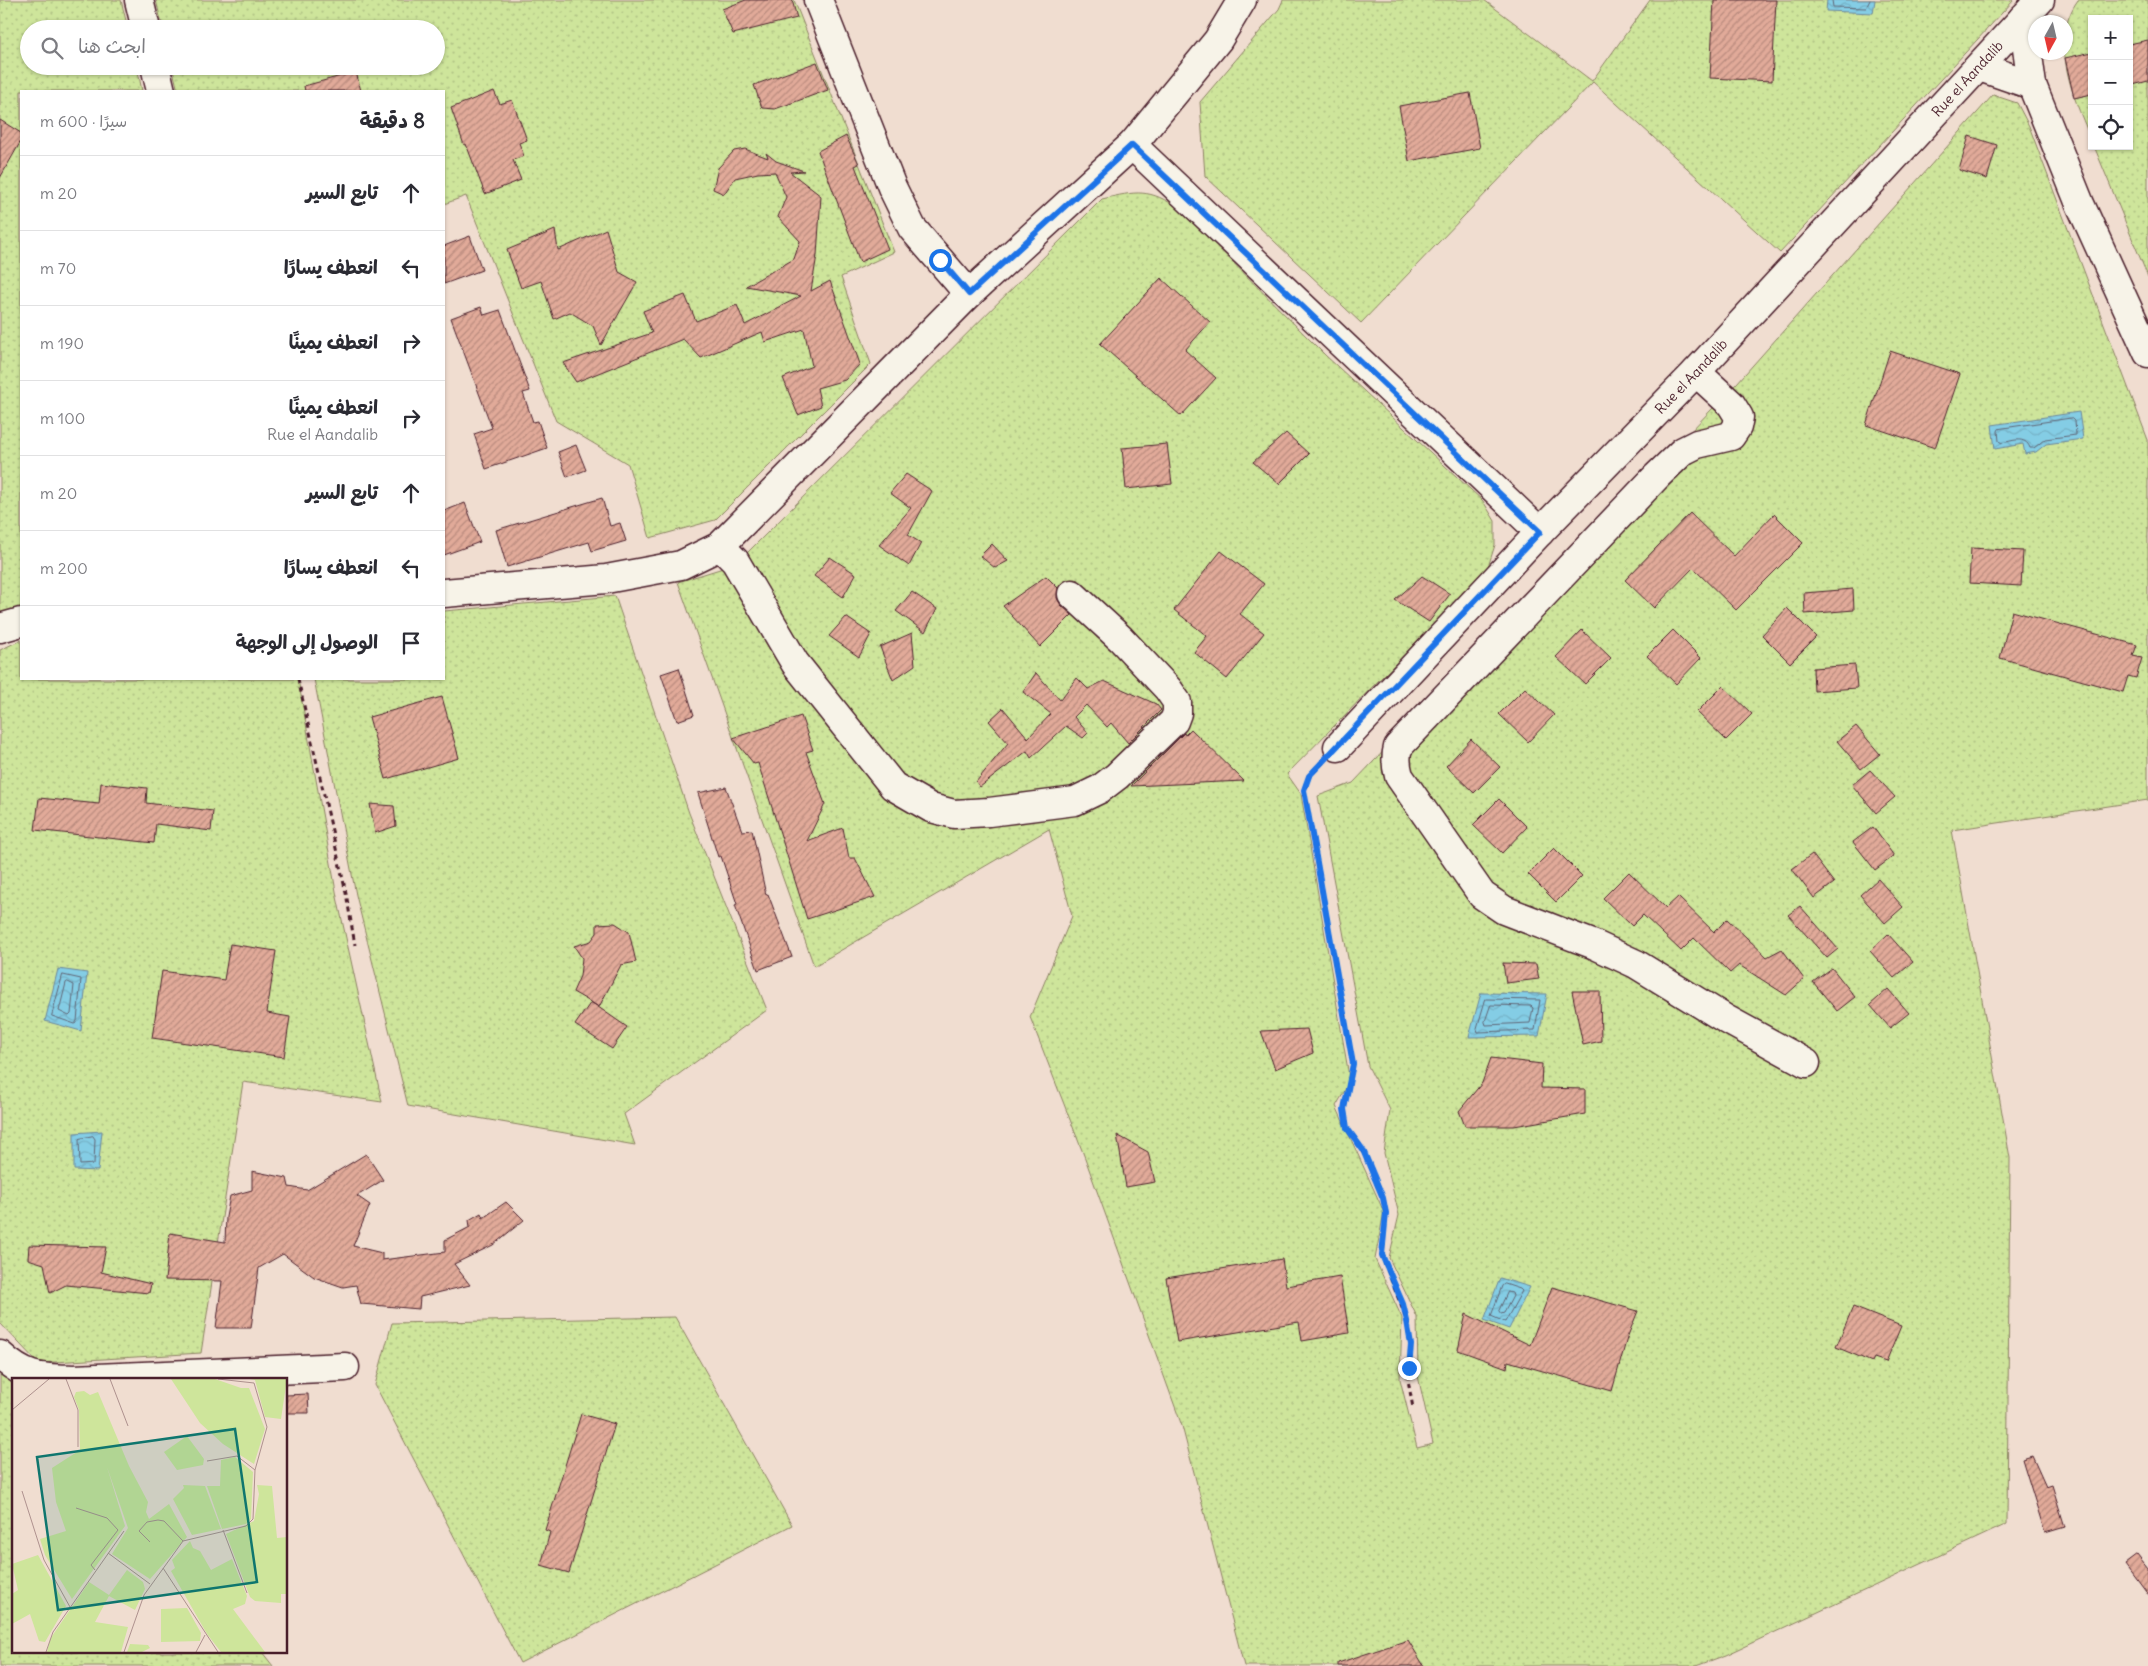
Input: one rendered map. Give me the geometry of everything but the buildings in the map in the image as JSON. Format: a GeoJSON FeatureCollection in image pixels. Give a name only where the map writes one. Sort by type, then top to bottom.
{"type":"FeatureCollection","features":[{"type":"Feature","properties":{"kind":"street"},"geometry":{"type":"LineString","coordinates":[[139,0],[144,20]]}},
{"type":"Feature","properties":{"kind":"street"},"geometry":{"type":"LineString","coordinates":[[818,0],[892,187],[912,228],[969,294]]}},
{"type":"Feature","properties":{"kind":"street"},"geometry":{"type":"LineString","coordinates":[[445,593],[606,580],[681,565],[720,546],[969,294],[1132,145],[1218,40],[1242,0]]}},
{"type":"Feature","properties":{"kind":"street"},"geometry":{"type":"LineString","coordinates":[[2032,9],[2032,85],[2080,204],[2148,353]]}},
{"type":"Feature","properties":{"kind":"street","name":"Rue el Aandalib"},"geometry":{"type":"LineString","coordinates":[[1338,748],[1540,532],[1696,372],[2032,9]]}},
{"type":"Feature","properties":{"kind":"street"},"geometry":{"type":"LineString","coordinates":[[1980,67],[2032,85]]}},
{"type":"Feature","properties":{"kind":"street"},"geometry":{"type":"LineString","coordinates":[[157,75],[161,90]]}},
{"type":"Feature","properties":{"kind":"street"},"geometry":{"type":"LineString","coordinates":[[1132,145],[1540,532]]}},
{"type":"Feature","properties":{"kind":"street"},"geometry":{"type":"LineString","coordinates":[[1696,372],[1732,404],[1739,417],[1737,427],[1731,436],[1697,444],[1683,451],[1657,476],[1398,747],[1395,756],[1396,766],[1399,776],[1482,895],[1490,902],[1504,910],[1595,945],[1636,964],[1724,1018],[1806,1063]]}},
{"type":"Feature","properties":{"kind":"street"},"geometry":{"type":"LineString","coordinates":[[720,546],[735,561],[795,663],[893,786],[931,808],[954,814],[989,812],[1074,801],[1100,789],[1117,776],[1174,720],[1177,713],[1177,702],[1168,689],[1121,639],[1072,594]]}},
{"type":"Feature","properties":{"kind":"street"},"geometry":{"type":"LineString","coordinates":[[0,628],[20,622]]}},
{"type":"Feature","properties":{"kind":"street"},"geometry":{"type":"LineString","coordinates":[[0,1355],[22,1372],[45,1378]]}},
{"type":"Feature","properties":{"kind":"street"},"geometry":{"type":"LineString","coordinates":[[95,1378],[344,1366]]}},
{"type":"Feature","properties":{"kind":"path"},"geometry":{"type":"LineString","coordinates":[[298,680],[346,893],[355,946]]}},
{"type":"Feature","properties":{"kind":"path"},"geometry":{"type":"LineString","coordinates":[[1338,748],[1309,776],[1304,790],[1353,1064],[1344,1109],[1347,1128],[1363,1150],[1383,1198],[1386,1213],[1382,1255],[1403,1304],[1407,1321],[1411,1345],[1408,1380],[1413,1408]]}},
{"type":"Feature","properties":{"kind":"green space"},"geometry":{"type":"Polygon","coordinates":[[[0,0],[121,0],[126,20],[20,20],[20,75],[139,75],[142,90],[20,90],[20,609],[0,619],[0,0]]]}},
{"type":"Feature","properties":{"kind":"green space"},"geometry":{"type":"Polygon","coordinates":[[[156,0],[794,0],[894,252],[841,277],[871,364],[715,520],[650,538],[628,464],[556,421],[466,196],[445,204],[445,90],[178,90],[174,75],[445,75],[445,20],[161,20],[156,0]]]}},
{"type":"Feature","properties":{"kind":"green space"},"geometry":{"type":"Polygon","coordinates":[[[1283,0],[1484,0],[1592,81],[1650,0],[2014,0],[1780,253],[1593,82],[1361,323],[1205,176],[1200,102],[1279,9],[1283,0]]]}},
{"type":"Feature","properties":{"kind":"green space"},"geometry":{"type":"Polygon","coordinates":[[[2078,0],[2148,0],[2148,277],[2096,150],[2133,150],[2133,15],[2088,15],[2088,131],[2072,89],[2065,60],[2073,60],[2073,15],[2070,15],[2078,0]]]}},
{"type":"Feature","properties":{"kind":"green space"},"geometry":{"type":"Polygon","coordinates":[[[1993,95],[2017,103],[2029,126],[2148,440],[2148,800],[1952,830],[2010,1158],[2007,1524],[1726,1655],[1696,1666],[1244,1666],[1182,1426],[1085,1158],[1030,1017],[1072,916],[1049,829],[814,966],[678,582],[736,564],[1102,199],[1134,193],[1151,194],[1160,197],[1180,209],[1325,355],[1483,501],[1495,521],[1495,545],[1487,570],[1287,774],[1301,794],[1350,1082],[1336,1106],[1384,1212],[1375,1259],[1402,1318],[1400,1379],[1417,1448],[1433,1444],[1418,1376],[1417,1317],[1389,1258],[1399,1215],[1384,1153],[1390,1110],[1368,1066],[1318,796],[1353,783],[1737,383],[1993,95]]]}},
{"type":"Feature","properties":{"kind":"green space"},"geometry":{"type":"Polygon","coordinates":[[[615,596],[689,813],[767,1010],[624,1114],[635,1145],[408,1106],[356,895],[314,680],[445,680],[445,611],[615,596]]]}},
{"type":"Feature","properties":{"kind":"green space"},"geometry":{"type":"Polygon","coordinates":[[[20,640],[20,680],[298,680],[337,897],[382,1102],[243,1082],[201,1353],[38,1363],[0,1323],[0,650],[20,640]]]}},
{"type":"Feature","properties":{"kind":"green space"},"geometry":{"type":"Polygon","coordinates":[[[675,1317],[792,1525],[520,1663],[375,1385],[392,1323],[675,1317]]]}},
{"type":"Feature","properties":{"kind":"green space"},"geometry":{"type":"Polygon","coordinates":[[[0,1367],[12,1379],[12,1654],[264,1654],[273,1666],[0,1666],[0,1367]]]}},
{"type":"Feature","properties":{"kind":"water"},"geometry":{"type":"Polygon","coordinates":[[[1827,0],[1875,0],[1873,13],[1826,11],[1827,0]]]}},
{"type":"Feature","properties":{"kind":"water"},"geometry":{"type":"Polygon","coordinates":[[[2079,412],[2083,439],[2046,444],[2036,452],[2025,454],[2023,444],[1995,449],[1992,425],[2079,412]]]}},
{"type":"Feature","properties":{"kind":"water"},"geometry":{"type":"Polygon","coordinates":[[[58,969],[87,973],[81,1031],[45,1021],[58,969]]]}},
{"type":"Feature","properties":{"kind":"water"},"geometry":{"type":"Polygon","coordinates":[[[1481,993],[1547,994],[1539,1036],[1469,1037],[1481,993]]]}},
{"type":"Feature","properties":{"kind":"water"},"geometry":{"type":"Polygon","coordinates":[[[102,1131],[98,1171],[74,1170],[74,1133],[102,1131]]]}},
{"type":"Feature","properties":{"kind":"water"},"geometry":{"type":"Polygon","coordinates":[[[1500,1278],[1530,1287],[1509,1329],[1484,1320],[1500,1278]]]}},
{"type":"Feature","properties":{"kind":"route"},"geometry":{"type":"LineString","coordinates":[[940,260],[969,294],[1132,145],[1540,532],[1338,748],[1309,776],[1304,790],[1353,1064],[1344,1109],[1347,1128],[1363,1150],[1383,1198],[1386,1213],[1381,1246],[1382,1255],[1403,1304],[1411,1345],[1409,1368]]}}]}
